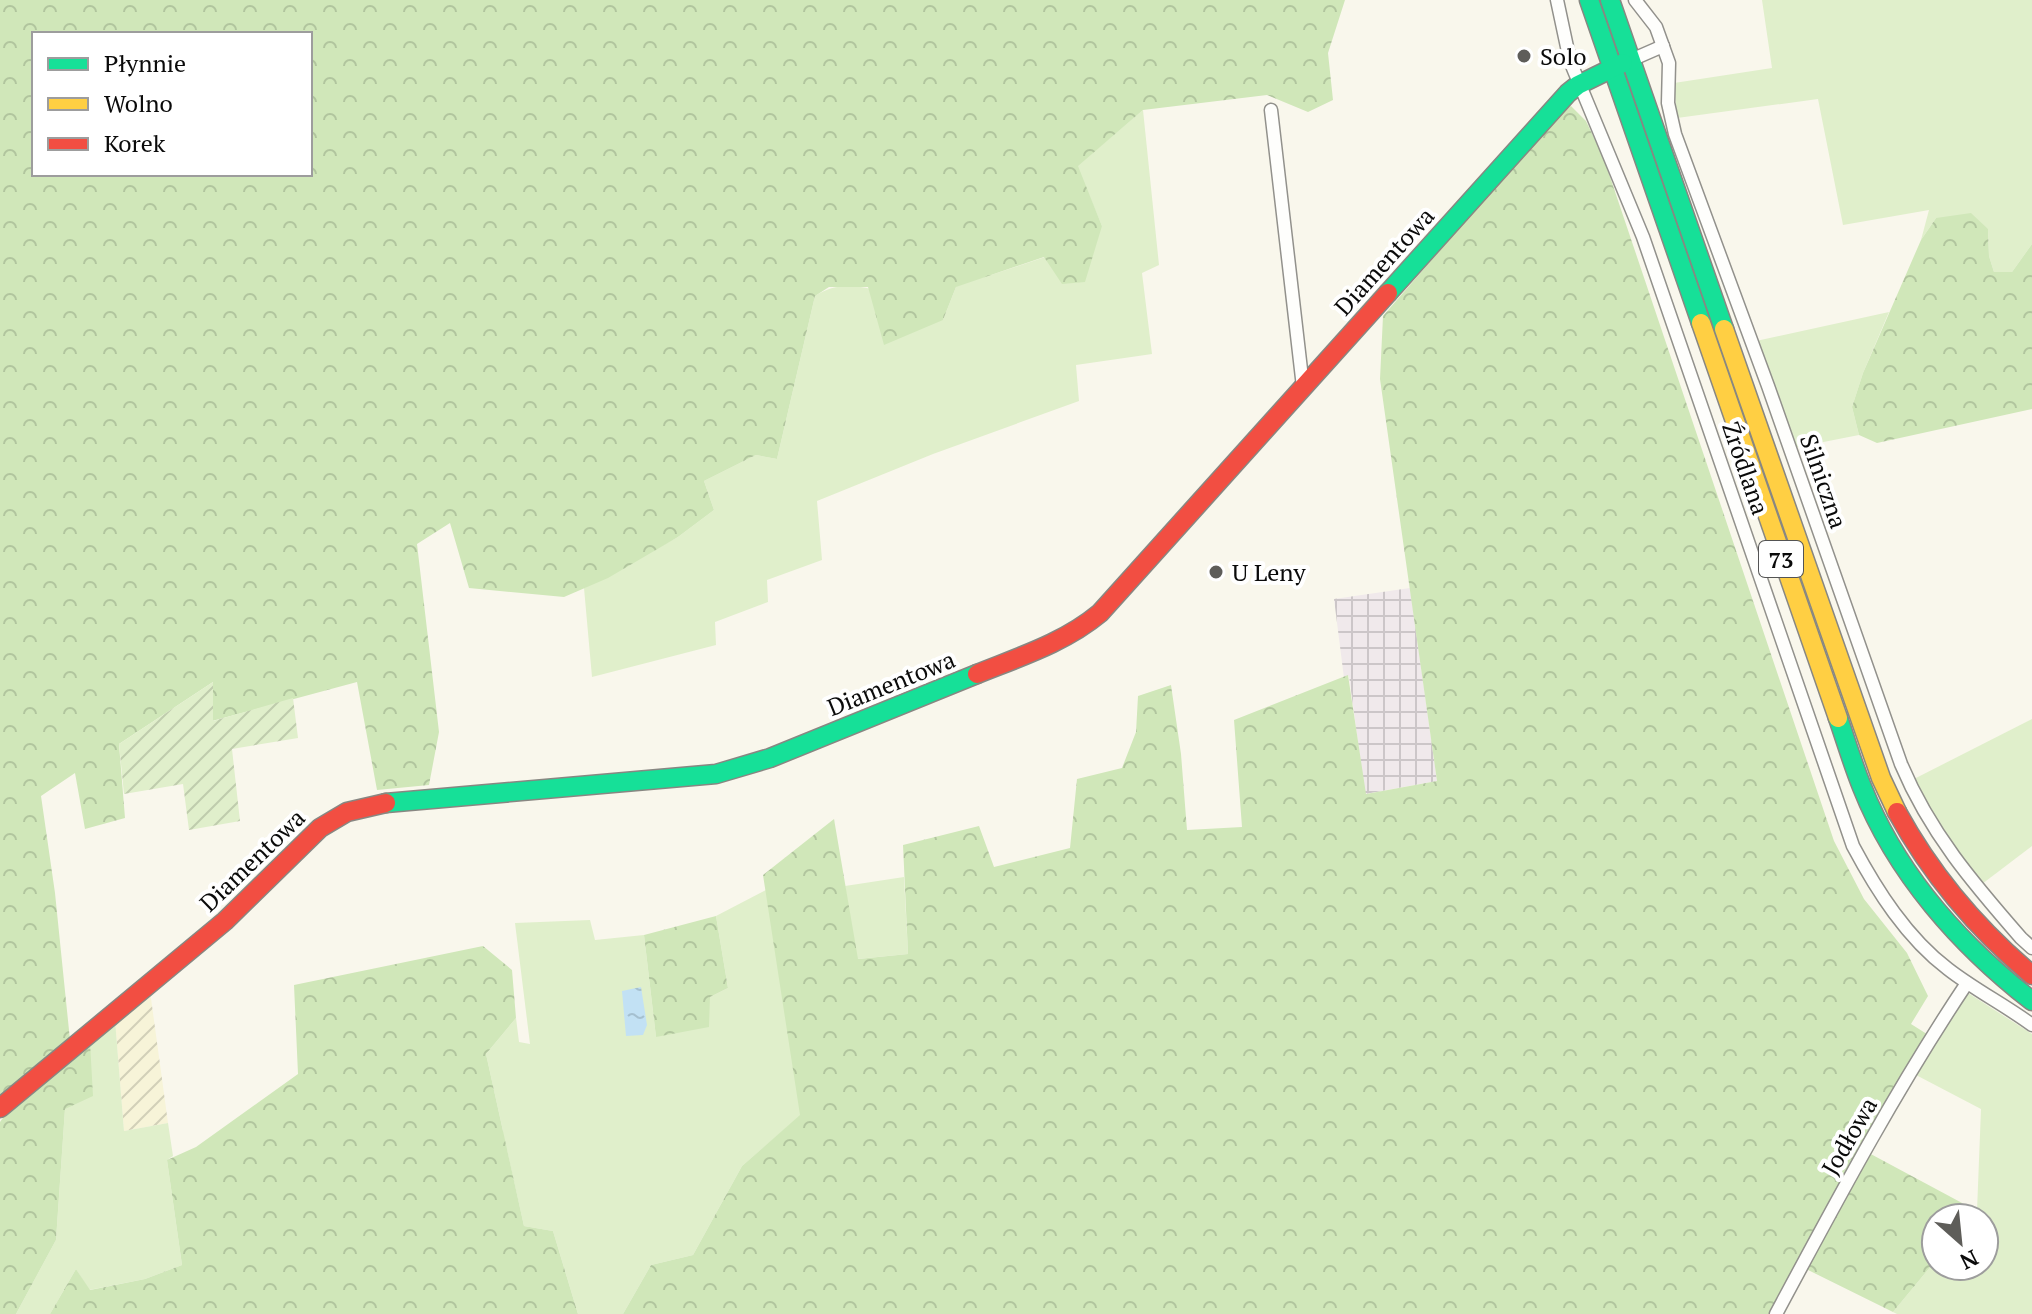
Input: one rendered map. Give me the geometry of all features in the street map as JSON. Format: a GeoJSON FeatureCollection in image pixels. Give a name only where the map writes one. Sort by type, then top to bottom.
{"type":"FeatureCollection","features":[{"type":"Feature","properties":{"kind":"main road","name":"73"},"geometry":{"type":"LineString","coordinates":[[1589,0],[1829,695],[1875,815],[1907,871],[1942,918],[1986,963],[2032,1001]]}},
{"type":"Feature","properties":{"kind":"main road","name":"73"},"geometry":{"type":"LineString","coordinates":[[1610,0],[1881,778],[1909,835],[1945,889],[1988,936],[2032,975]]}},
{"type":"Feature","properties":{"kind":"main road","name":"Diamentowa"},"geometry":{"type":"LineString","coordinates":[[0,1108],[225,921],[320,828],[347,812],[382,803],[716,774],[770,758],[1081,629],[1100,613],[1558,104],[1578,85],[1631,60]]}},
{"type":"Feature","properties":{"kind":"street","name":"Źródlana"},"geometry":{"type":"LineString","coordinates":[[1557,0],[1578,85],[1604,139],[1643,237],[1853,846],[1872,882],[1896,914],[1945,967],[2032,1025]]}},
{"type":"Feature","properties":{"kind":"street","name":"Silniczna"},"geometry":{"type":"LineString","coordinates":[[1635,0],[1656,27],[1669,63],[1668,103],[1675,134],[1916,801],[1957,864],[2032,948]]}},
{"type":"Feature","properties":{"kind":"street","name":"Diamentowa"},"geometry":{"type":"LineString","coordinates":[[1631,60],[1663,46]]}},
{"type":"Feature","properties":{"kind":"street"},"geometry":{"type":"LineString","coordinates":[[1271,110],[1303,387]]}},
{"type":"Feature","properties":{"kind":"street","name":"Jodłowa"},"geometry":{"type":"LineString","coordinates":[[1776,1314],[1824,1223],[1927,1045],[1967,983]]}},
{"type":"Feature","properties":{"kind":"shaded area"},"geometry":{"type":"Polygon","coordinates":[[[1410,588],[1437,781],[1365,794],[1349,676],[1344,678],[1334,599],[1410,588]]]}},
{"type":"Feature","properties":{"kind":"shaded area"},"geometry":{"type":"Polygon","coordinates":[[[150,991],[168,1123],[124,1131],[115,1020],[150,991]]]}},
{"type":"Feature","properties":{"kind":"green space"},"geometry":{"type":"Polygon","coordinates":[[[0,0],[1345,0],[1328,53],[1333,100],[1308,112],[1267,95],[1143,110],[1078,166],[1102,226],[1085,282],[1062,284],[1044,257],[956,287],[943,320],[884,345],[868,287],[829,287],[815,296],[777,459],[756,455],[704,481],[714,510],[678,537],[608,578],[564,597],[469,588],[450,523],[417,544],[439,732],[429,785],[377,790],[357,682],[212,721],[213,682],[119,744],[125,818],[85,829],[75,773],[41,796],[55,893],[70,1040],[0,1097],[0,0]]]}},
{"type":"Feature","properties":{"kind":"green space"},"geometry":{"type":"Polygon","coordinates":[[[1110,0],[991,275],[1045,257],[1102,226],[1077,166],[1143,110],[1159,265],[1142,273],[1152,354],[1076,365],[1079,401],[933,454],[817,501],[822,560],[767,580],[768,602],[715,622],[716,645],[592,677],[584,588],[678,537],[714,510],[704,481],[756,455],[777,459],[815,296],[846,286],[863,287],[896,298],[943,320],[956,287],[1110,0]]]}},
{"type":"Feature","properties":{"kind":"green space"},"geometry":{"type":"Polygon","coordinates":[[[1762,0],[2032,0],[2032,244],[2012,272],[1994,272],[1989,256],[1988,229],[1936,218],[1921,240],[1929,210],[1843,225],[1818,99],[1677,118],[1674,83],[1772,68],[1762,0]]]}},
{"type":"Feature","properties":{"kind":"green space"},"geometry":{"type":"Polygon","coordinates":[[[1571,106],[1586,121],[1604,159],[1834,841],[1864,899],[1907,953],[1928,996],[1911,1024],[1930,1036],[1867,1152],[1960,1202],[1920,1202],[1920,1279],[1893,1312],[1804,1268],[1778,1314],[623,1314],[651,1265],[693,1255],[742,1166],[800,1115],[763,875],[834,819],[858,959],[908,954],[903,845],[979,826],[994,867],[1070,848],[1077,779],[1122,768],[1136,732],[1138,696],[1171,685],[1187,830],[1242,827],[1234,720],[1348,675],[1366,794],[1437,781],[1380,379],[1383,316],[1560,112],[1571,106]]]}},
{"type":"Feature","properties":{"kind":"green space"},"geometry":{"type":"Polygon","coordinates":[[[1971,213],[1988,229],[1989,256],[1994,272],[2012,272],[2032,244],[2032,409],[1877,443],[1859,435],[1852,407],[1863,373],[1921,240],[1936,218],[1971,213]]]}},
{"type":"Feature","properties":{"kind":"green space"},"geometry":{"type":"Polygon","coordinates":[[[1889,312],[1852,407],[1859,435],[1793,448],[1756,341],[1889,312]]]}},
{"type":"Feature","properties":{"kind":"green space"},"geometry":{"type":"Polygon","coordinates":[[[213,682],[213,721],[293,698],[298,738],[232,749],[240,821],[189,830],[183,784],[124,794],[119,744],[213,682]]]}},
{"type":"Feature","properties":{"kind":"green space"},"geometry":{"type":"Polygon","coordinates":[[[2032,719],[2032,846],[1982,884],[1920,798],[1912,780],[2032,719]]]}},
{"type":"Feature","properties":{"kind":"green space"},"geometry":{"type":"Polygon","coordinates":[[[904,877],[908,954],[857,959],[845,886],[904,877]]]}},
{"type":"Feature","properties":{"kind":"green space"},"geometry":{"type":"Polygon","coordinates":[[[766,890],[801,1115],[742,1166],[693,1255],[651,1265],[623,1314],[578,1314],[553,1231],[524,1226],[507,1150],[407,1314],[503,1131],[486,1054],[516,1018],[519,1042],[530,1044],[515,923],[590,920],[595,940],[644,935],[656,1037],[710,997],[728,988],[716,916],[766,890]]]}},
{"type":"Feature","properties":{"kind":"green space"},"geometry":{"type":"Polygon","coordinates":[[[716,916],[728,988],[710,997],[709,1027],[656,1037],[644,935],[716,916]]]}},
{"type":"Feature","properties":{"kind":"green space"},"geometry":{"type":"Polygon","coordinates":[[[483,946],[512,970],[516,1018],[486,1054],[524,1226],[553,1231],[578,1314],[50,1314],[76,1269],[90,1290],[145,1279],[182,1265],[167,1160],[196,1147],[298,1074],[294,985],[483,946]]]}},
{"type":"Feature","properties":{"kind":"green space"},"geometry":{"type":"Polygon","coordinates":[[[1968,993],[2032,1034],[2032,1314],[1893,1312],[1920,1279],[1920,1282],[2000,1282],[2000,1202],[1977,1202],[1981,1109],[1916,1075],[1968,993]]]}},
{"type":"Feature","properties":{"kind":"green space"},"geometry":{"type":"Polygon","coordinates":[[[115,1020],[124,1131],[168,1123],[173,1156],[167,1160],[182,1265],[145,1279],[89,1290],[76,1269],[50,1314],[16,1314],[56,1240],[65,1109],[90,1042],[115,1020]]]}},
{"type":"Feature","properties":{"kind":"green space"},"geometry":{"type":"Polygon","coordinates":[[[90,1042],[93,1096],[65,1109],[56,1240],[16,1314],[0,1314],[0,1122],[7,1112],[90,1042]]]}},
{"type":"Feature","properties":{"kind":"water"},"geometry":{"type":"Polygon","coordinates":[[[641,987],[647,1025],[643,1035],[626,1036],[622,991],[641,987]]]}},
{"type":"Feature","properties":{"kind":"traffic: fast"},"geometry":{"type":"LineString","coordinates":[[1589,0],[1701,323]]}},
{"type":"Feature","properties":{"kind":"traffic: fast"},"geometry":{"type":"LineString","coordinates":[[1610,0],[1724,329]]}},
{"type":"Feature","properties":{"kind":"traffic: fast"},"geometry":{"type":"LineString","coordinates":[[1388,293],[1568,93],[1623,63]]}},
{"type":"Feature","properties":{"kind":"traffic: fast"},"geometry":{"type":"LineString","coordinates":[[386,803],[716,774],[770,758],[977,674]]}},
{"type":"Feature","properties":{"kind":"traffic: fast"},"geometry":{"type":"LineString","coordinates":[[1838,718],[1876,819],[1912,878],[1980,956],[2032,1001]]}},
{"type":"Feature","properties":{"kind":"traffic: slow"},"geometry":{"type":"LineString","coordinates":[[1701,323],[1838,718]]}},
{"type":"Feature","properties":{"kind":"traffic: slow"},"geometry":{"type":"LineString","coordinates":[[1724,329],[1881,778],[1897,812]]}},
{"type":"Feature","properties":{"kind":"traffic: jam"},"geometry":{"type":"LineString","coordinates":[[977,674],[1056,641],[1100,613],[1388,293]]}},
{"type":"Feature","properties":{"kind":"traffic: jam"},"geometry":{"type":"LineString","coordinates":[[0,1108],[225,921],[320,828],[347,812],[386,803]]}},
{"type":"Feature","properties":{"kind":"traffic: jam"},"geometry":{"type":"LineString","coordinates":[[1897,812],[1925,858],[1957,900],[1992,939],[2032,975]]}},
{"type":"Feature","properties":{"kind":"place","name":"Solo"},"geometry":{"type":"Point","coordinates":[1524,56]}},
{"type":"Feature","properties":{"kind":"place","name":"U Leny"},"geometry":{"type":"Point","coordinates":[1216,572]}}]}
